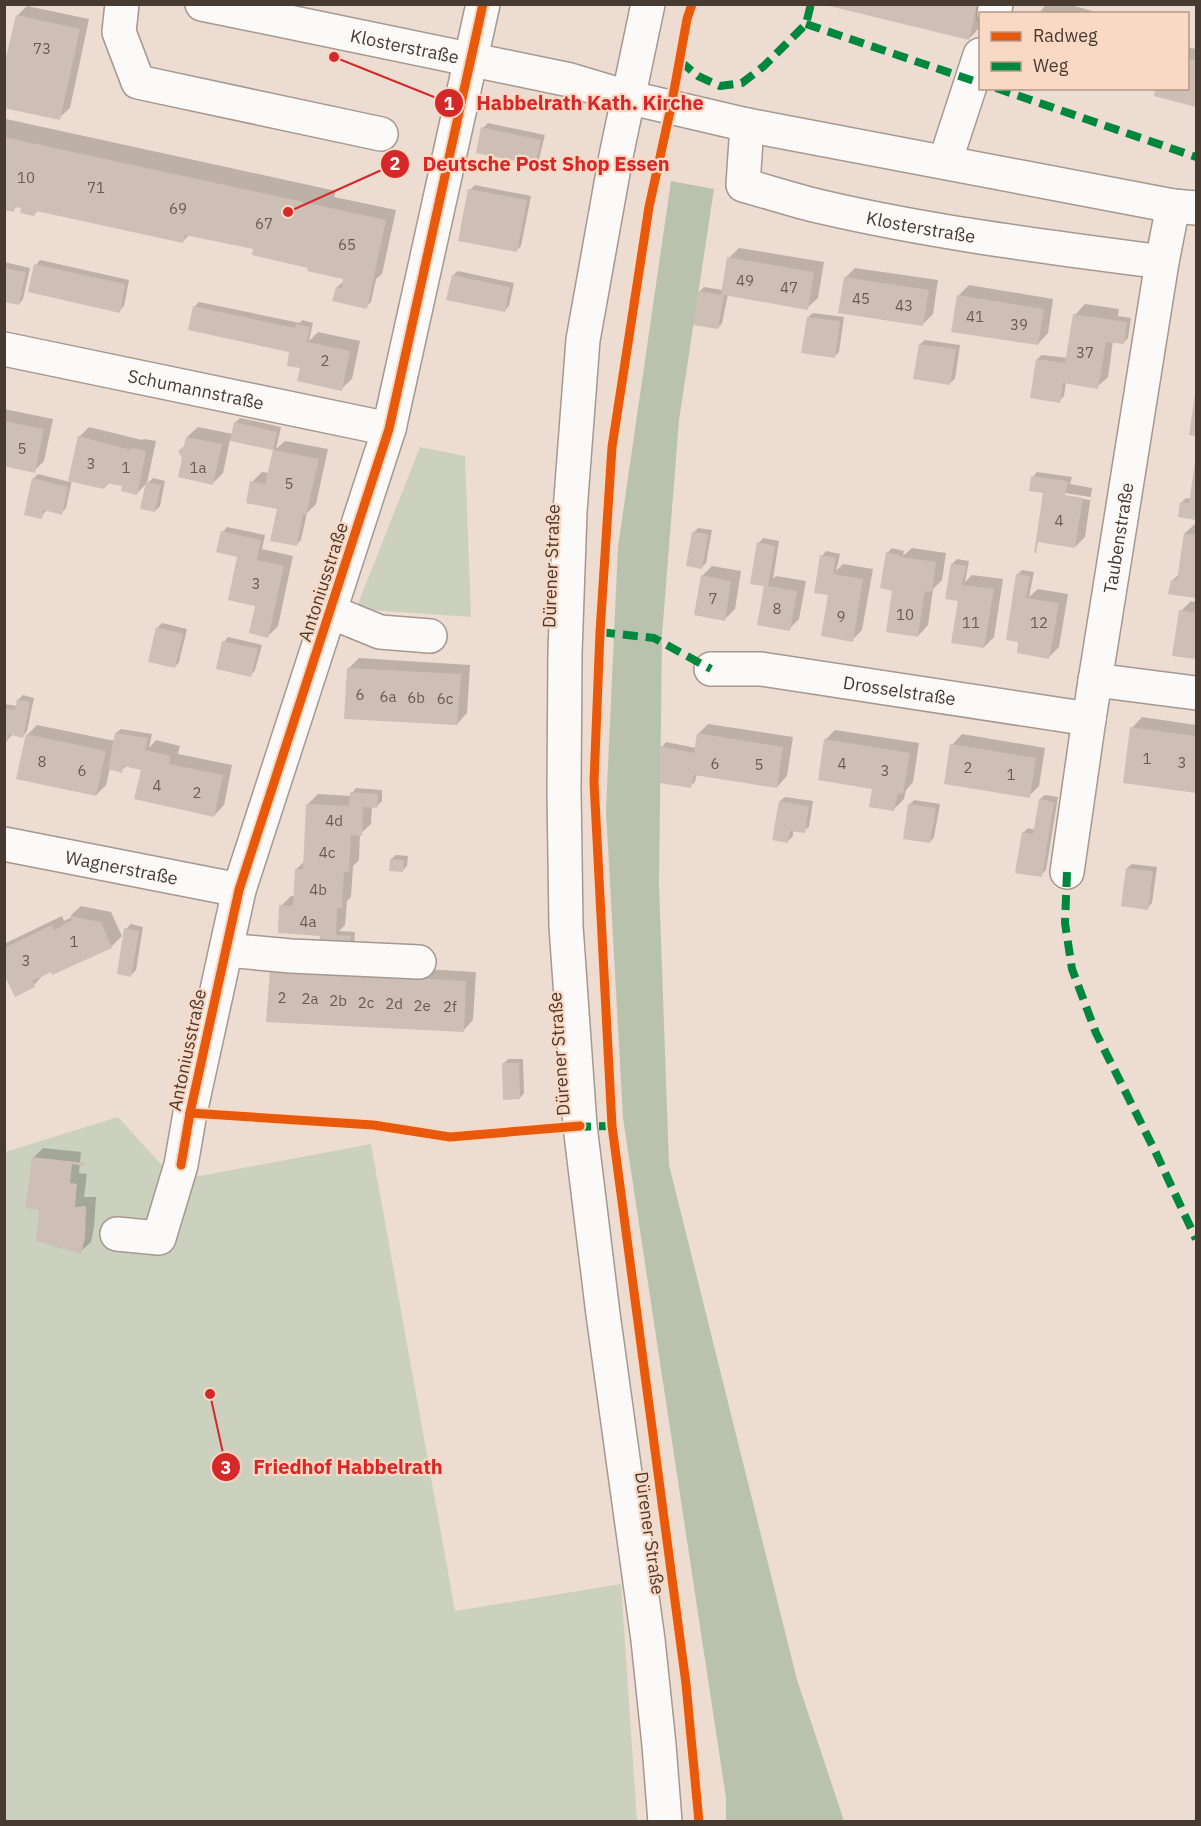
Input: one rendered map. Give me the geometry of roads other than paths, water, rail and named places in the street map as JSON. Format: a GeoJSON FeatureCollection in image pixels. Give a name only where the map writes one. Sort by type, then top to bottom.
{"type":"FeatureCollection","features":[{"type":"Feature","properties":{"kind":"street"},"geometry":{"type":"LineString","coordinates":[[122,4],[119,32],[138,82],[381,134]]}},
{"type":"Feature","properties":{"kind":"street","name":"Klosterstraße"},"geometry":{"type":"LineString","coordinates":[[201,4],[570,80],[627,97],[747,125],[1185,207]]}},
{"type":"Feature","properties":{"kind":"street","name":"Antoniusstraße"},"geometry":{"type":"LineString","coordinates":[[117,1234],[159,1238],[181,1165],[239,890],[331,612],[388,429],[483,4]]}},
{"type":"Feature","properties":{"kind":"street","name":"Dürener Straße"},"geometry":{"type":"LineString","coordinates":[[648,4],[627,97],[583,340],[570,511],[564,789],[566,915],[580,1126],[603,1314],[648,1640],[665,1821]]}},
{"type":"Feature","properties":{"kind":"street"},"geometry":{"type":"LineString","coordinates":[[945,162],[979,61]]}},
{"type":"Feature","properties":{"kind":"street","name":"Klosterstraße"},"geometry":{"type":"LineString","coordinates":[[747,125],[743,184],[821,207],[984,238],[1162,262]]}},
{"type":"Feature","properties":{"kind":"street","name":"Taubenstraße"},"geometry":{"type":"LineString","coordinates":[[1067,872],[1095,680],[1162,262],[1185,207]]}},
{"type":"Feature","properties":{"kind":"street","name":"Schumannstraße"},"geometry":{"type":"LineString","coordinates":[[4,349],[388,429]]}},
{"type":"Feature","properties":{"kind":"street","name":"Antoniusstraße"},"geometry":{"type":"LineString","coordinates":[[331,612],[380,632],[430,636]]}},
{"type":"Feature","properties":{"kind":"street","name":"Drosselstraße"},"geometry":{"type":"LineString","coordinates":[[711,669],[761,669],[1089,719]]}},
{"type":"Feature","properties":{"kind":"street"},"geometry":{"type":"LineString","coordinates":[[1095,680],[1197,693]]}},
{"type":"Feature","properties":{"kind":"street","name":"Wagnerstraße"},"geometry":{"type":"LineString","coordinates":[[4,844],[239,890]]}},
{"type":"Feature","properties":{"kind":"street"},"geometry":{"type":"LineString","coordinates":[[226,950],[291,956],[419,962]]}},
{"type":"Feature","properties":{"kind":"place","name":"Habbelrath Kath. Kirche"},"geometry":{"type":"Point","coordinates":[334,57]}},
{"type":"Feature","properties":{"kind":"place","name":"Deutsche Post Shop Essen"},"geometry":{"type":"Point","coordinates":[288,212]}},
{"type":"Feature","properties":{"kind":"place","name":"Friedhof Habbelrath"},"geometry":{"type":"Point","coordinates":[210,1394]}}]}
